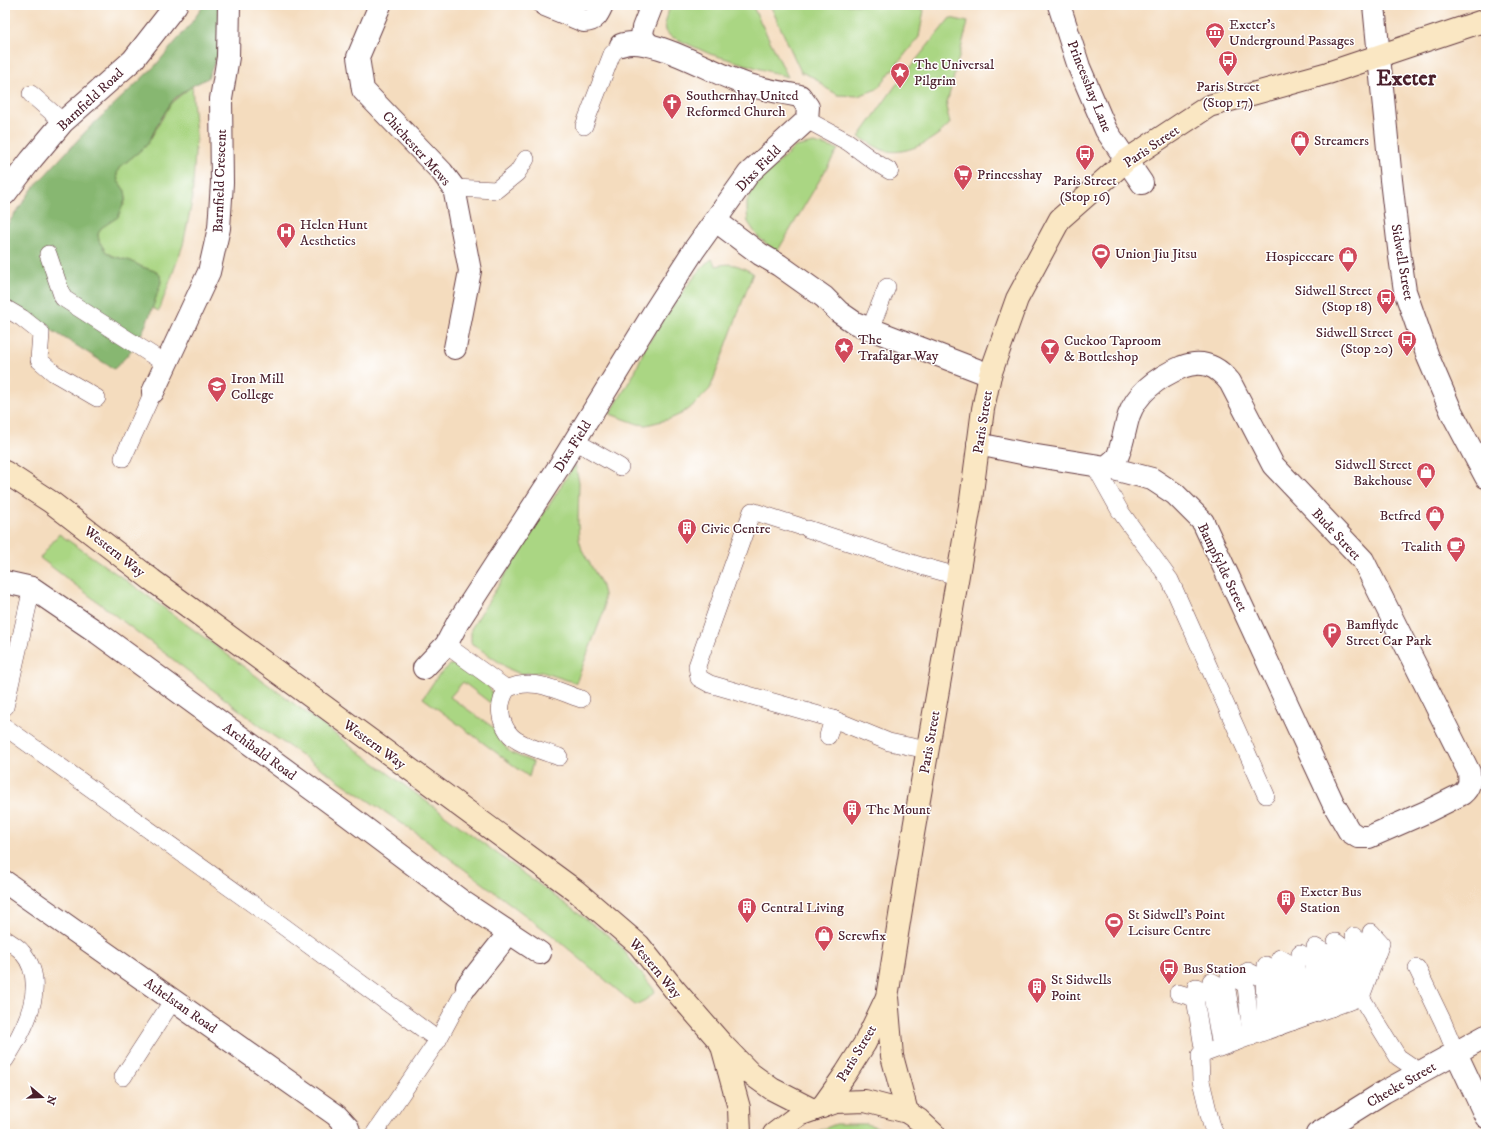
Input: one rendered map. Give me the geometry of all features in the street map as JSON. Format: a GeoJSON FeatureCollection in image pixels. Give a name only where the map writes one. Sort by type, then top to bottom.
{"type":"FeatureCollection","features":[{"type":"Feature","properties":{"kind":"main road","name":"Paris Street"},"geometry":{"type":"LineString","coordinates":[[906,1112],[892,1056],[887,998],[927,750],[971,500],[983,409],[990,375],[1017,299],[1060,219],[1127,160],[1209,106],[1328,73],[1486,20]]}},
{"type":"Feature","properties":{"kind":"main road","name":"Western Way"},"geometry":{"type":"LineString","coordinates":[[5,472],[51,502],[220,630],[576,891],[639,945],[674,989],[721,1043],[751,1074],[772,1089],[817,1109]]}},
{"type":"Feature","properties":{"kind":"main road","name":"Paris Street"},"geometry":{"type":"LineString","coordinates":[[817,1109],[846,1073],[865,1044],[887,998]]}},
{"type":"Feature","properties":{"kind":"main road","name":"Western Way"},"geometry":{"type":"LineString","coordinates":[[721,1043],[739,1108],[740,1134]]}},
{"type":"Feature","properties":{"kind":"main road"},"geometry":{"type":"LineString","coordinates":[[774,1134],[799,1116],[836,1102],[865,1101],[906,1112],[919,1120],[934,1134]]}},
{"type":"Feature","properties":{"kind":"street","name":"Barnfield Road"},"geometry":{"type":"LineString","coordinates":[[5,194],[63,122],[133,60],[176,5]]}},
{"type":"Feature","properties":{"kind":"street","name":"Barnfield Crescent"},"geometry":{"type":"LineString","coordinates":[[153,392],[209,272],[219,228],[222,183],[221,99],[228,57],[228,5]]}},
{"type":"Feature","properties":{"kind":"street","name":"Chichester Mews"},"geometry":{"type":"LineString","coordinates":[[380,5],[358,57],[363,90],[442,172],[454,188],[470,271],[455,348]]}},
{"type":"Feature","properties":{"kind":"street"},"geometry":{"type":"LineString","coordinates":[[545,5],[584,21],[593,19],[597,15],[602,5]]}},
{"type":"Feature","properties":{"kind":"street"},"geometry":{"type":"LineString","coordinates":[[648,44],[642,36],[643,28],[652,5]]}},
{"type":"Feature","properties":{"kind":"street","name":"Princesshay Lane"},"geometry":{"type":"LineString","coordinates":[[1059,5],[1080,67],[1106,130],[1142,183]]}},
{"type":"Feature","properties":{"kind":"street","name":"Sidwell Street"},"geometry":{"type":"LineString","coordinates":[[1374,5],[1391,180],[1405,291],[1428,357],[1452,413],[1486,476]]}},
{"type":"Feature","properties":{"kind":"street"},"geometry":{"type":"LineString","coordinates":[[621,45],[627,43],[648,44],[748,85],[800,96],[808,107],[807,120]]}},
{"type":"Feature","properties":{"kind":"street","name":"Dixs Field"},"geometry":{"type":"LineString","coordinates":[[424,668],[446,645],[458,622],[575,441],[694,250],[749,173],[807,120]]}},
{"type":"Feature","properties":{"kind":"street"},"geometry":{"type":"LineString","coordinates":[[716,221],[760,254],[780,265],[824,297],[844,316],[855,323],[990,375]]}},
{"type":"Feature","properties":{"kind":"street","name":"Bude Street"},"geometry":{"type":"LineString","coordinates":[[1100,467],[1118,456],[1129,415],[1135,403],[1146,388],[1169,372],[1187,365],[1195,364],[1216,368],[1221,371],[1230,382],[1273,465],[1363,560],[1469,772],[1470,784],[1462,794],[1426,812],[1369,837],[1358,837],[1349,832]]}},
{"type":"Feature","properties":{"kind":"street","name":"Bampfylde Street"},"geometry":{"type":"LineString","coordinates":[[978,444],[1100,467],[1152,479],[1175,494],[1204,522],[1333,804],[1349,832]]}},
{"type":"Feature","properties":{"kind":"street","name":"Archibald Road"},"geometry":{"type":"LineString","coordinates":[[5,582],[32,588],[98,633],[346,814],[463,902],[540,954]]}},
{"type":"Feature","properties":{"kind":"street","name":"Athelstan Road"},"geometry":{"type":"LineString","coordinates":[[5,882],[336,1114],[348,1128],[350,1134]]}},
{"type":"Feature","properties":{"kind":"street"},"geometry":{"type":"LineString","coordinates":[[467,986],[509,933]]}},
{"type":"Feature","properties":{"kind":"street","name":"Cheeke Street"},"geometry":{"type":"LineString","coordinates":[[1317,1134],[1384,1092],[1486,1036]]}},
{"type":"Feature","properties":{"kind":"street"},"geometry":{"type":"LineString","coordinates":[[1456,1053],[1486,1117]]}},
{"type":"Feature","properties":{"kind":"lane"},"geometry":{"type":"LineString","coordinates":[[584,126],[612,54],[621,45]]}},
{"type":"Feature","properties":{"kind":"lane"},"geometry":{"type":"LineString","coordinates":[[31,94],[63,122]]}},
{"type":"Feature","properties":{"kind":"lane"},"geometry":{"type":"LineString","coordinates":[[807,120],[848,142],[890,171]]}},
{"type":"Feature","properties":{"kind":"lane"},"geometry":{"type":"LineString","coordinates":[[454,188],[496,190],[516,173],[526,159]]}},
{"type":"Feature","properties":{"kind":"lane"},"geometry":{"type":"LineString","coordinates":[[48,254],[63,298],[166,364]]}},
{"type":"Feature","properties":{"kind":"lane"},"geometry":{"type":"LineString","coordinates":[[870,329],[887,287]]}},
{"type":"Feature","properties":{"kind":"lane"},"geometry":{"type":"LineString","coordinates":[[5,308],[22,318],[40,333],[39,360],[54,373],[97,398]]}},
{"type":"Feature","properties":{"kind":"lane"},"geometry":{"type":"LineString","coordinates":[[123,458],[153,392]]}},
{"type":"Feature","properties":{"kind":"lane"},"geometry":{"type":"LineString","coordinates":[[575,441],[620,467]]}},
{"type":"Feature","properties":{"kind":"lane"},"geometry":{"type":"LineString","coordinates":[[1100,467],[1120,511],[1170,580],[1266,795]]}},
{"type":"Feature","properties":{"kind":"lane"},"geometry":{"type":"LineString","coordinates":[[927,750],[889,742],[833,718],[710,684],[699,678],[697,666],[752,511],[921,566],[957,576]]}},
{"type":"Feature","properties":{"kind":"lane"},"geometry":{"type":"LineString","coordinates":[[5,707],[32,588]]}},
{"type":"Feature","properties":{"kind":"lane"},"geometry":{"type":"LineString","coordinates":[[446,645],[507,689]]}},
{"type":"Feature","properties":{"kind":"lane"},"geometry":{"type":"LineString","coordinates":[[559,757],[516,741],[508,733],[501,720],[500,710],[502,698],[507,689],[517,684],[541,684],[581,699]]}},
{"type":"Feature","properties":{"kind":"lane"},"geometry":{"type":"LineString","coordinates":[[828,736],[833,718]]}},
{"type":"Feature","properties":{"kind":"lane"},"geometry":{"type":"LineString","coordinates":[[5,727],[264,912],[438,1040]]}},
{"type":"Feature","properties":{"kind":"lane"},"geometry":{"type":"LineString","coordinates":[[1215,1134],[1201,1081],[1200,1055],[1354,1000],[1381,943],[1371,932]]}},
{"type":"Feature","properties":{"kind":"lane"},"geometry":{"type":"LineString","coordinates":[[1354,936],[1364,946],[1354,1000],[1398,1057],[1420,1072]]}},
{"type":"Feature","properties":{"kind":"lane"},"geometry":{"type":"LineString","coordinates":[[5,939],[22,951],[33,971],[35,983],[31,1007],[5,1060]]}},
{"type":"Feature","properties":{"kind":"lane"},"geometry":{"type":"LineString","coordinates":[[1331,1008],[1348,951],[1336,942]]}},
{"type":"Feature","properties":{"kind":"lane"},"geometry":{"type":"LineString","coordinates":[[1270,1030],[1314,963],[1308,950]]}},
{"type":"Feature","properties":{"kind":"lane"},"geometry":{"type":"LineString","coordinates":[[1270,1030],[1296,967],[1273,962]]}},
{"type":"Feature","properties":{"kind":"lane"},"geometry":{"type":"LineString","coordinates":[[1417,968],[1425,997],[1443,1022],[1456,1053]]}},
{"type":"Feature","properties":{"kind":"lane"},"geometry":{"type":"LineString","coordinates":[[1248,971],[1264,979],[1270,1030]]}},
{"type":"Feature","properties":{"kind":"lane"},"geometry":{"type":"LineString","coordinates":[[1230,975],[1246,984],[1270,1030]]}},
{"type":"Feature","properties":{"kind":"lane"},"geometry":{"type":"LineString","coordinates":[[1203,984],[1227,990],[1270,1030]]}},
{"type":"Feature","properties":{"kind":"lane"},"geometry":{"type":"LineString","coordinates":[[374,1134],[438,1040],[467,986]]}},
{"type":"Feature","properties":{"kind":"lane"},"geometry":{"type":"LineString","coordinates":[[1178,993],[1195,998],[1204,1054]]}},
{"type":"Feature","properties":{"kind":"lane"},"geometry":{"type":"LineString","coordinates":[[123,1077],[173,1000]]}},
{"type":"Feature","properties":{"kind":"green space"},"geometry":{"type":"Polygon","coordinates":[[[204,5],[220,5],[218,54],[208,78],[192,86],[175,98],[160,120],[147,145],[119,168],[117,174],[118,181],[125,191],[126,198],[118,217],[101,228],[98,234],[99,241],[106,252],[112,256],[131,261],[142,267],[155,271],[160,275],[161,282],[144,329],[132,350],[114,369],[5,301],[5,228],[33,188],[87,130],[155,66],[189,26],[204,5]]]}},
{"type":"Feature","properties":{"kind":"green space"},"geometry":{"type":"Polygon","coordinates":[[[670,5],[752,5],[788,77],[710,54],[670,36],[666,31],[665,24],[670,5]]]}},
{"type":"Feature","properties":{"kind":"green space"},"geometry":{"type":"Polygon","coordinates":[[[770,5],[903,5],[924,10],[919,37],[877,89],[858,96],[838,95],[826,88],[815,78],[801,72],[770,5]]]}},
{"type":"Feature","properties":{"kind":"green space"},"geometry":{"type":"Polygon","coordinates":[[[950,18],[968,22],[946,107],[950,123],[938,135],[930,140],[904,151],[887,151],[876,147],[859,137],[896,85],[950,18]]]}},
{"type":"Feature","properties":{"kind":"green space"},"geometry":{"type":"Polygon","coordinates":[[[192,86],[196,136],[192,201],[183,245],[159,311],[152,308],[161,282],[155,271],[142,267],[131,261],[112,256],[106,252],[99,241],[98,234],[100,228],[124,205],[126,198],[125,191],[118,181],[117,174],[119,168],[147,145],[171,103],[192,86]]]}},
{"type":"Feature","properties":{"kind":"green space"},"geometry":{"type":"Polygon","coordinates":[[[814,143],[838,149],[777,252],[758,237],[748,222],[747,201],[756,184],[795,147],[814,143]]]}},
{"type":"Feature","properties":{"kind":"green space"},"geometry":{"type":"Polygon","coordinates":[[[712,259],[716,266],[731,264],[753,273],[710,389],[695,404],[681,414],[670,419],[646,425],[638,424],[610,414],[635,372],[645,348],[661,323],[684,290],[705,264],[712,259]]]}},
{"type":"Feature","properties":{"kind":"green space"},"geometry":{"type":"Polygon","coordinates":[[[575,464],[579,482],[579,539],[582,550],[601,583],[604,594],[604,611],[576,683],[542,672],[520,674],[509,669],[471,643],[471,629],[575,464]]]}},
{"type":"Feature","properties":{"kind":"green space"},"geometry":{"type":"Polygon","coordinates":[[[59,534],[137,588],[617,942],[655,991],[651,996],[635,1005],[553,936],[416,833],[272,735],[40,558],[59,534]]]}},
{"type":"Feature","properties":{"kind":"green space"},"geometry":{"type":"Polygon","coordinates":[[[459,664],[484,680],[492,692],[493,705],[463,682],[450,697],[494,728],[496,736],[511,753],[533,762],[529,777],[423,698],[437,677],[450,665],[459,664]]]}},
{"type":"Feature","properties":{"kind":"green space"},"geometry":{"type":"Polygon","coordinates":[[[836,1124],[867,1124],[898,1134],[811,1134],[836,1124]]]}},
{"type":"Feature","properties":{"kind":"place","name":"Exeter's Underground Passages"},"geometry":{"type":"Point","coordinates":[1215,49]}},
{"type":"Feature","properties":{"kind":"place","name":"Paris Street (Stop 17)"},"geometry":{"type":"Point","coordinates":[1228,77]}},
{"type":"Feature","properties":{"kind":"place","name":"The Universal Pilgrim"},"geometry":{"type":"Point","coordinates":[900,89]}},
{"type":"Feature","properties":{"kind":"place","name":"Southernhay United Reformed Church"},"geometry":{"type":"Point","coordinates":[672,120]}},
{"type":"Feature","properties":{"kind":"place","name":"Streamers"},"geometry":{"type":"Point","coordinates":[1300,157]}},
{"type":"Feature","properties":{"kind":"place","name":"Paris Street (Stop 16)"},"geometry":{"type":"Point","coordinates":[1085,171]}},
{"type":"Feature","properties":{"kind":"place","name":"Princesshay"},"geometry":{"type":"Point","coordinates":[963,191]}},
{"type":"Feature","properties":{"kind":"place","name":"Helen Hunt Aesthetics"},"geometry":{"type":"Point","coordinates":[286,249]}},
{"type":"Feature","properties":{"kind":"place","name":"Union Jiu Jitsu"},"geometry":{"type":"Point","coordinates":[1101,270]}},
{"type":"Feature","properties":{"kind":"place","name":"Hospicecare"},"geometry":{"type":"Point","coordinates":[1348,273]}},
{"type":"Feature","properties":{"kind":"place","name":"Sidwell Street (Stop 18)"},"geometry":{"type":"Point","coordinates":[1386,315]}},
{"type":"Feature","properties":{"kind":"place","name":"Sidwell Street (Stop 20)"},"geometry":{"type":"Point","coordinates":[1407,357]}},
{"type":"Feature","properties":{"kind":"place","name":"The Trafalgar Way"},"geometry":{"type":"Point","coordinates":[844,364]}},
{"type":"Feature","properties":{"kind":"place","name":"Cuckoo Taproom & Bottleshop"},"geometry":{"type":"Point","coordinates":[1050,365]}},
{"type":"Feature","properties":{"kind":"place","name":"Iron Mill College"},"geometry":{"type":"Point","coordinates":[217,403]}},
{"type":"Feature","properties":{"kind":"place","name":"Sidwell Street Bakehouse"},"geometry":{"type":"Point","coordinates":[1426,489]}},
{"type":"Feature","properties":{"kind":"place","name":"Betfred"},"geometry":{"type":"Point","coordinates":[1435,532]}},
{"type":"Feature","properties":{"kind":"place","name":"Civic Centre"},"geometry":{"type":"Point","coordinates":[687,545]}},
{"type":"Feature","properties":{"kind":"place","name":"Tealith"},"geometry":{"type":"Point","coordinates":[1456,563]}},
{"type":"Feature","properties":{"kind":"place","name":"Bamflyde Street Car Park"},"geometry":{"type":"Point","coordinates":[1332,649]}},
{"type":"Feature","properties":{"kind":"place","name":"The Mount"},"geometry":{"type":"Point","coordinates":[852,826]}},
{"type":"Feature","properties":{"kind":"place","name":"Exeter Bus Station"},"geometry":{"type":"Point","coordinates":[1286,916]}},
{"type":"Feature","properties":{"kind":"place","name":"Central Living"},"geometry":{"type":"Point","coordinates":[747,924]}},
{"type":"Feature","properties":{"kind":"place","name":"St Sidwell's Point Leisure Centre"},"geometry":{"type":"Point","coordinates":[1114,939]}},
{"type":"Feature","properties":{"kind":"place","name":"Screwfix"},"geometry":{"type":"Point","coordinates":[824,952]}},
{"type":"Feature","properties":{"kind":"place","name":"Bus Station"},"geometry":{"type":"Point","coordinates":[1169,985]}},
{"type":"Feature","properties":{"kind":"place","name":"St Sidwells Point"},"geometry":{"type":"Point","coordinates":[1037,1004]}},
{"type":"Feature","properties":{"kind":"district","name":"Exeter"},"geometry":{"type":"Point","coordinates":[1406,77]}}]}
